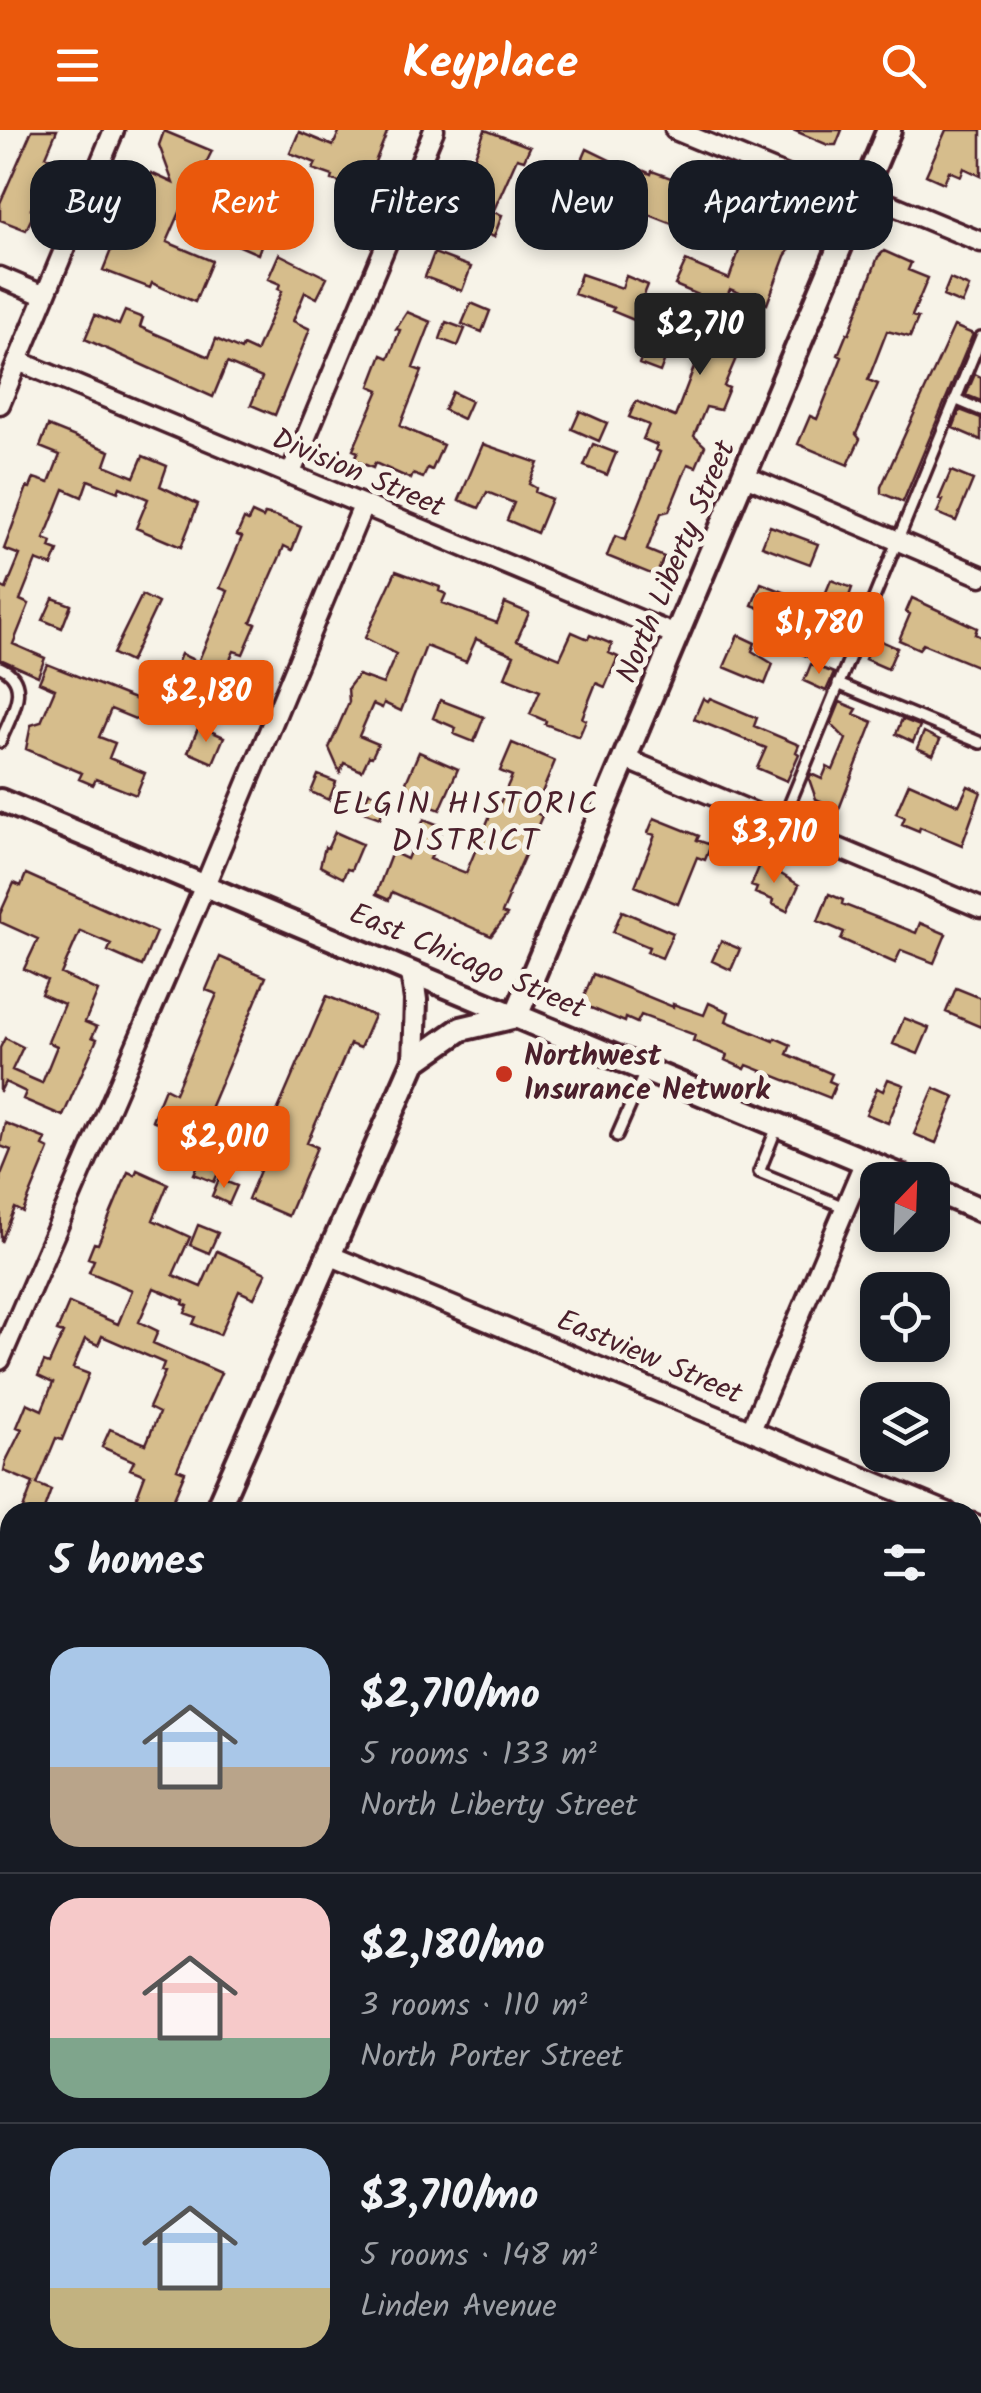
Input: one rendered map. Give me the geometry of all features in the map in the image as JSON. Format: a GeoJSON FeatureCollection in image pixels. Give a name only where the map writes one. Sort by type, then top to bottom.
{"type":"FeatureCollection","features":[{"type":"Feature","properties":{"kind":"main road","name":"North Liberty Street"},"geometry":{"type":"LineString","coordinates":[[877,160],[889,130]]}},
{"type":"Feature","properties":{"kind":"main road","name":"North Liberty Street"},"geometry":{"type":"LineString","coordinates":[[516,1016],[839,250]]}},
{"type":"Feature","properties":{"kind":"main road"},"geometry":{"type":"LineString","coordinates":[[220,1502],[414,1062],[460,1029],[516,1016]]}},
{"type":"Feature","properties":{"kind":"main road","name":"East Chicago Street"},"geometry":{"type":"LineString","coordinates":[[516,1016],[866,1161]]}},
{"type":"Feature","properties":{"kind":"main road"},"geometry":{"type":"LineString","coordinates":[[950,1197],[981,1210]]}},
{"type":"Feature","properties":{"kind":"street"},"geometry":{"type":"LineString","coordinates":[[0,404],[114,130]]}},
{"type":"Feature","properties":{"kind":"street"},"geometry":{"type":"LineString","coordinates":[[290,475],[434,130]]}},
{"type":"Feature","properties":{"kind":"street"},"geometry":{"type":"LineString","coordinates":[[675,130],[748,160]]}},
{"type":"Feature","properties":{"kind":"street"},"geometry":{"type":"LineString","coordinates":[[893,205],[981,242]]}},
{"type":"Feature","properties":{"kind":"street"},"geometry":{"type":"LineString","coordinates":[[0,277],[44,296]]}},
{"type":"Feature","properties":{"kind":"street","name":"Division Street"},"geometry":{"type":"LineString","coordinates":[[18,361],[678,636]]}},
{"type":"Feature","properties":{"kind":"street"},"geometry":{"type":"LineString","coordinates":[[745,476],[981,576]]}},
{"type":"Feature","properties":{"kind":"street"},"geometry":{"type":"LineString","coordinates":[[0,1360],[205,886],[363,506]]}},
{"type":"Feature","properties":{"kind":"street"},"geometry":{"type":"LineString","coordinates":[[626,760],[981,908]]}},
{"type":"Feature","properties":{"kind":"street","name":"East Chicago Street"},"geometry":{"type":"LineString","coordinates":[[0,800],[516,1016]]}},
{"type":"Feature","properties":{"kind":"street"},"geometry":{"type":"LineString","coordinates":[[412,972],[416,1000],[414,1062]]}},
{"type":"Feature","properties":{"kind":"street"},"geometry":{"type":"LineString","coordinates":[[750,1430],[866,1161]]}},
{"type":"Feature","properties":{"kind":"street","name":"Eastview Street"},"geometry":{"type":"LineString","coordinates":[[329,1254],[922,1502]]}},
{"type":"Feature","properties":{"kind":"lane"},"geometry":{"type":"LineString","coordinates":[[781,825],[981,338]]}},
{"type":"Feature","properties":{"kind":"lane"},"geometry":{"type":"LineString","coordinates":[[955,399],[981,410]]}},
{"type":"Feature","properties":{"kind":"lane"},"geometry":{"type":"LineString","coordinates":[[0,667],[11,672],[18,684],[0,742]]}},
{"type":"Feature","properties":{"kind":"lane"},"geometry":{"type":"LineString","coordinates":[[838,684],[981,742]]}},
{"type":"Feature","properties":{"kind":"lane"},"geometry":{"type":"LineString","coordinates":[[617,1136],[646,1070]]}},
{"type":"Feature","properties":{"kind":"lane"},"geometry":{"type":"LineString","coordinates":[[778,1124],[760,1172],[846,1208]]}},
{"type":"Feature","properties":{"kind":"building"},"geometry":{"type":"Polygon","coordinates":[[[32,130],[57,130],[46,156],[53,160],[30,160],[30,222],[26,230],[0,220],[0,203],[32,130]]]}},
{"type":"Feature","properties":{"kind":"building"},"geometry":{"type":"Polygon","coordinates":[[[340,130],[388,130],[376,160],[334,160],[334,181],[333,176],[314,169],[314,160],[290,153],[299,132],[333,146],[340,130]]]}},
{"type":"Feature","properties":{"kind":"building"},"geometry":{"type":"Polygon","coordinates":[[[485,130],[530,147],[524,160],[515,160],[495,208],[495,160],[473,160],[485,130]]]}},
{"type":"Feature","properties":{"kind":"building"},"geometry":{"type":"Polygon","coordinates":[[[793,130],[842,130],[836,145],[828,145],[793,130]]]}},
{"type":"Feature","properties":{"kind":"building"},"geometry":{"type":"Polygon","coordinates":[[[946,130],[981,130],[981,176],[964,168],[961,176],[949,171],[944,183],[926,175],[946,130]]]}},
{"type":"Feature","properties":{"kind":"building"},"geometry":{"type":"Polygon","coordinates":[[[164,131],[212,151],[208,160],[176,160],[176,221],[167,242],[176,246],[176,250],[212,261],[195,302],[152,283],[150,288],[103,270],[111,250],[156,250],[156,175],[173,183],[159,145],[164,131]]]}},
{"type":"Feature","properties":{"kind":"building"},"geometry":{"type":"Polygon","coordinates":[[[587,149],[610,160],[582,160],[587,149]]]}},
{"type":"Feature","properties":{"kind":"building"},"geometry":{"type":"Polygon","coordinates":[[[652,171],[668,177],[668,222],[648,214],[648,173],[652,171]]]}},
{"type":"Feature","properties":{"kind":"building"},"geometry":{"type":"Polygon","coordinates":[[[495,213],[502,215],[495,234],[495,213]]]}},
{"type":"Feature","properties":{"kind":"building"},"geometry":{"type":"Polygon","coordinates":[[[789,250],[767,304],[730,289],[716,321],[736,330],[732,338],[743,342],[724,386],[729,388],[720,410],[706,407],[694,436],[705,446],[696,467],[688,464],[669,511],[661,513],[647,550],[664,557],[656,576],[607,556],[615,536],[625,540],[660,452],[655,450],[657,445],[643,439],[649,425],[629,417],[636,401],[675,417],[711,323],[699,318],[708,299],[675,285],[686,261],[729,279],[739,251],[789,250]]]}},
{"type":"Feature","properties":{"kind":"building"},"geometry":{"type":"Polygon","coordinates":[[[884,251],[911,263],[908,270],[928,278],[912,316],[918,318],[910,337],[887,331],[868,380],[878,384],[856,434],[860,439],[848,465],[798,444],[810,416],[817,419],[842,357],[838,355],[878,257],[884,251]]]}},
{"type":"Feature","properties":{"kind":"building"},"geometry":{"type":"Polygon","coordinates":[[[434,253],[471,267],[462,291],[425,277],[434,253]]]}},
{"type":"Feature","properties":{"kind":"building"},"geometry":{"type":"Polygon","coordinates":[[[279,254],[327,278],[317,298],[305,292],[293,321],[310,329],[275,415],[251,405],[262,378],[227,363],[213,397],[85,339],[95,315],[119,325],[125,311],[143,318],[140,327],[209,357],[216,339],[256,352],[282,291],[278,289],[280,284],[268,279],[279,254]]]}},
{"type":"Feature","properties":{"kind":"building"},"geometry":{"type":"Polygon","coordinates":[[[581,274],[622,288],[626,276],[648,285],[634,320],[612,311],[614,308],[574,294],[581,274]]]}},
{"type":"Feature","properties":{"kind":"building"},"geometry":{"type":"Polygon","coordinates":[[[950,279],[969,287],[962,304],[943,296],[950,279]]]}},
{"type":"Feature","properties":{"kind":"building"},"geometry":{"type":"Polygon","coordinates":[[[471,303],[490,311],[482,332],[462,324],[471,303]]]}},
{"type":"Feature","properties":{"kind":"building"},"geometry":{"type":"Polygon","coordinates":[[[407,312],[431,322],[413,368],[422,371],[400,426],[443,445],[432,470],[428,468],[423,478],[413,474],[411,479],[375,463],[373,468],[354,460],[358,452],[353,450],[379,390],[370,386],[382,355],[389,358],[400,330],[396,329],[407,312]]]}},
{"type":"Feature","properties":{"kind":"building"},"geometry":{"type":"Polygon","coordinates":[[[446,322],[465,329],[458,346],[440,339],[446,322]]]}},
{"type":"Feature","properties":{"kind":"building"},"geometry":{"type":"Polygon","coordinates":[[[954,326],[973,334],[903,502],[881,493],[881,487],[954,326]]]}},
{"type":"Feature","properties":{"kind":"building"},"geometry":{"type":"Polygon","coordinates":[[[647,343],[668,351],[660,372],[639,364],[647,343]]]}},
{"type":"Feature","properties":{"kind":"building"},"geometry":{"type":"Polygon","coordinates":[[[975,374],[981,377],[981,401],[966,395],[975,374]]]}},
{"type":"Feature","properties":{"kind":"building"},"geometry":{"type":"Polygon","coordinates":[[[452,392],[471,401],[463,419],[444,410],[452,392]]]}},
{"type":"Feature","properties":{"kind":"building"},"geometry":{"type":"Polygon","coordinates":[[[960,410],[981,418],[981,440],[953,428],[960,410]]]}},
{"type":"Feature","properties":{"kind":"building"},"geometry":{"type":"Polygon","coordinates":[[[580,411],[607,423],[599,441],[572,429],[580,411]]]}},
{"type":"Feature","properties":{"kind":"building"},"geometry":{"type":"Polygon","coordinates":[[[48,426],[110,451],[105,465],[134,477],[143,456],[167,466],[160,486],[198,504],[181,547],[136,528],[148,499],[88,480],[82,497],[64,489],[44,539],[58,551],[52,566],[36,560],[20,600],[29,604],[13,644],[45,658],[38,676],[0,659],[0,586],[6,589],[20,555],[4,549],[27,487],[34,478],[49,483],[60,455],[40,447],[48,426]]]}},
{"type":"Feature","properties":{"kind":"building"},"geometry":{"type":"Polygon","coordinates":[[[483,444],[538,463],[529,484],[536,488],[535,492],[551,499],[537,533],[507,520],[514,503],[487,492],[479,508],[459,500],[483,444]]]}},
{"type":"Feature","properties":{"kind":"building"},"geometry":{"type":"Polygon","coordinates":[[[593,444],[616,453],[607,475],[584,466],[593,444]]]}},
{"type":"Feature","properties":{"kind":"building"},"geometry":{"type":"Polygon","coordinates":[[[951,471],[973,480],[956,521],[937,513],[951,471]]]}},
{"type":"Feature","properties":{"kind":"building"},"geometry":{"type":"Polygon","coordinates":[[[252,513],[263,518],[265,514],[278,517],[301,527],[292,550],[284,546],[251,622],[256,624],[243,654],[234,651],[212,698],[169,683],[181,654],[198,662],[228,591],[220,588],[242,537],[237,535],[244,519],[248,521],[252,513]]]}},
{"type":"Feature","properties":{"kind":"building"},"geometry":{"type":"Polygon","coordinates":[[[770,526],[818,544],[810,564],[762,546],[770,526]]]}},
{"type":"Feature","properties":{"kind":"building"},"geometry":{"type":"Polygon","coordinates":[[[396,571],[440,587],[439,591],[446,594],[442,603],[497,623],[505,603],[529,613],[517,640],[560,658],[572,632],[612,644],[609,653],[618,657],[605,687],[596,683],[579,737],[530,714],[540,691],[505,677],[514,655],[476,639],[466,662],[426,646],[401,711],[384,703],[382,708],[373,704],[359,736],[378,744],[372,757],[369,756],[362,771],[344,763],[340,773],[329,748],[349,702],[348,688],[358,675],[383,684],[396,654],[365,638],[396,571]]]}},
{"type":"Feature","properties":{"kind":"building"},"geometry":{"type":"Polygon","coordinates":[[[831,580],[852,588],[846,605],[824,597],[831,580]]]}},
{"type":"Feature","properties":{"kind":"building"},"geometry":{"type":"Polygon","coordinates":[[[761,583],[816,605],[807,627],[752,605],[761,583]]]}},
{"type":"Feature","properties":{"kind":"building"},"geometry":{"type":"Polygon","coordinates":[[[142,595],[158,603],[130,662],[113,654],[142,595]]]}},
{"type":"Feature","properties":{"kind":"building"},"geometry":{"type":"Polygon","coordinates":[[[53,598],[71,605],[62,628],[43,620],[53,598]]]}},
{"type":"Feature","properties":{"kind":"building"},"geometry":{"type":"Polygon","coordinates":[[[912,598],[977,628],[975,634],[981,637],[981,668],[923,644],[919,649],[899,640],[912,598]]]}},
{"type":"Feature","properties":{"kind":"building"},"geometry":{"type":"Polygon","coordinates":[[[738,635],[755,643],[752,651],[773,664],[765,684],[724,667],[738,635]]]}},
{"type":"Feature","properties":{"kind":"building"},"geometry":{"type":"Polygon","coordinates":[[[809,637],[828,644],[821,662],[802,654],[809,637]]]}},
{"type":"Feature","properties":{"kind":"building"},"geometry":{"type":"Polygon","coordinates":[[[874,638],[897,648],[888,669],[865,659],[874,638]]]}},
{"type":"Feature","properties":{"kind":"building"},"geometry":{"type":"Polygon","coordinates":[[[47,664],[157,708],[150,725],[111,709],[99,737],[115,743],[109,758],[145,773],[136,795],[96,779],[93,785],[79,779],[82,773],[26,749],[31,725],[41,722],[55,689],[39,682],[47,664]]]}},
{"type":"Feature","properties":{"kind":"building"},"geometry":{"type":"Polygon","coordinates":[[[811,664],[834,673],[826,691],[804,681],[811,664]]]}},
{"type":"Feature","properties":{"kind":"building"},"geometry":{"type":"Polygon","coordinates":[[[703,698],[757,718],[754,726],[799,745],[787,781],[757,768],[766,748],[694,719],[703,698]]]}},
{"type":"Feature","properties":{"kind":"building"},"geometry":{"type":"Polygon","coordinates":[[[440,700],[484,717],[474,742],[454,734],[456,728],[433,718],[440,700]]]}},
{"type":"Feature","properties":{"kind":"building"},"geometry":{"type":"Polygon","coordinates":[[[840,702],[857,709],[854,714],[873,722],[839,809],[816,799],[809,779],[811,774],[822,779],[827,767],[833,770],[846,739],[831,724],[840,702]]]}},
{"type":"Feature","properties":{"kind":"building"},"geometry":{"type":"Polygon","coordinates":[[[902,719],[920,726],[913,742],[896,734],[902,719]]]}},
{"type":"Feature","properties":{"kind":"building"},"geometry":{"type":"Polygon","coordinates":[[[199,726],[224,737],[213,763],[188,752],[199,726]]]}},
{"type":"Feature","properties":{"kind":"building"},"geometry":{"type":"Polygon","coordinates":[[[924,732],[940,740],[933,755],[917,748],[924,732]]]}},
{"type":"Feature","properties":{"kind":"building"},"geometry":{"type":"Polygon","coordinates":[[[512,743],[555,761],[534,812],[542,816],[507,896],[502,913],[507,915],[491,936],[392,892],[389,900],[376,894],[392,852],[407,859],[424,819],[444,827],[430,859],[466,873],[496,801],[500,803],[512,776],[500,771],[512,743]]]}},
{"type":"Feature","properties":{"kind":"building"},"geometry":{"type":"Polygon","coordinates":[[[419,752],[458,769],[440,810],[401,794],[419,752]]]}},
{"type":"Feature","properties":{"kind":"building"},"geometry":{"type":"Polygon","coordinates":[[[318,775],[336,782],[329,800],[311,792],[318,775]]]}},
{"type":"Feature","properties":{"kind":"building"},"geometry":{"type":"Polygon","coordinates":[[[909,783],[959,805],[968,786],[981,792],[962,845],[920,827],[919,831],[902,824],[905,817],[896,813],[909,783]]]}},
{"type":"Feature","properties":{"kind":"building"},"geometry":{"type":"Polygon","coordinates":[[[369,792],[387,800],[380,818],[361,811],[369,792]]]}},
{"type":"Feature","properties":{"kind":"building"},"geometry":{"type":"Polygon","coordinates":[[[654,818],[711,845],[705,860],[697,857],[678,904],[635,886],[655,835],[648,833],[654,818]]]}},
{"type":"Feature","properties":{"kind":"building"},"geometry":{"type":"Polygon","coordinates":[[[335,832],[362,844],[351,870],[347,869],[343,878],[320,866],[325,847],[328,848],[335,832]]]}},
{"type":"Feature","properties":{"kind":"building"},"geometry":{"type":"Polygon","coordinates":[[[762,860],[778,867],[776,871],[799,885],[787,911],[755,893],[757,888],[751,886],[762,860]]]}},
{"type":"Feature","properties":{"kind":"building"},"geometry":{"type":"Polygon","coordinates":[[[26,874],[156,932],[142,966],[108,951],[111,944],[80,931],[61,974],[98,991],[85,1022],[97,1027],[92,1037],[97,1039],[63,1116],[23,1099],[26,1092],[5,1082],[0,1092],[0,1048],[5,1038],[23,1047],[12,1070],[42,1083],[57,1046],[48,1042],[64,1004],[41,994],[47,980],[24,969],[38,939],[0,922],[14,883],[21,886],[26,874]]]}},
{"type":"Feature","properties":{"kind":"building"},"geometry":{"type":"Polygon","coordinates":[[[829,894],[843,900],[842,904],[916,933],[920,923],[946,934],[934,963],[901,950],[895,963],[841,939],[844,932],[818,921],[829,894]]]}},
{"type":"Feature","properties":{"kind":"building"},"geometry":{"type":"Polygon","coordinates":[[[622,911],[673,933],[662,958],[647,952],[649,947],[613,932],[622,911]]]}},
{"type":"Feature","properties":{"kind":"building"},"geometry":{"type":"Polygon","coordinates":[[[721,941],[740,949],[731,970],[712,961],[721,941]]]}},
{"type":"Feature","properties":{"kind":"building"},"geometry":{"type":"Polygon","coordinates":[[[220,957],[266,977],[197,1139],[152,1120],[165,1088],[175,1093],[217,994],[206,990],[220,957]]]}},
{"type":"Feature","properties":{"kind":"building"},"geometry":{"type":"Polygon","coordinates":[[[593,974],[673,1007],[704,1015],[709,1003],[729,1012],[726,1021],[791,1045],[787,1054],[832,1074],[829,1081],[836,1084],[830,1098],[725,1060],[727,1055],[693,1041],[695,1035],[641,1015],[637,1023],[626,1018],[625,1022],[581,1004],[593,974]]]}},
{"type":"Feature","properties":{"kind":"building"},"geometry":{"type":"Polygon","coordinates":[[[956,988],[981,998],[981,1027],[946,1012],[956,988]]]}},
{"type":"Feature","properties":{"kind":"building"},"geometry":{"type":"Polygon","coordinates":[[[327,996],[374,1016],[360,1048],[350,1044],[307,1143],[317,1147],[288,1216],[248,1199],[264,1161],[257,1158],[327,996]]]}},
{"type":"Feature","properties":{"kind":"building"},"geometry":{"type":"Polygon","coordinates":[[[904,1018],[929,1028],[918,1054],[893,1044],[904,1018]]]}},
{"type":"Feature","properties":{"kind":"building"},"geometry":{"type":"Polygon","coordinates":[[[888,1079],[904,1085],[888,1123],[866,1114],[877,1088],[883,1091],[888,1079]]]}},
{"type":"Feature","properties":{"kind":"building"},"geometry":{"type":"Polygon","coordinates":[[[934,1088],[955,1097],[936,1143],[914,1134],[934,1088]]]}},
{"type":"Feature","properties":{"kind":"building"},"geometry":{"type":"Polygon","coordinates":[[[5,1123],[46,1139],[43,1146],[49,1149],[23,1212],[15,1208],[1,1242],[0,1177],[11,1150],[0,1146],[5,1123]]]}},
{"type":"Feature","properties":{"kind":"building"},"geometry":{"type":"Polygon","coordinates":[[[206,1147],[226,1156],[214,1182],[194,1174],[206,1147]]]}},
{"type":"Feature","properties":{"kind":"building"},"geometry":{"type":"Polygon","coordinates":[[[137,1170],[168,1184],[153,1220],[190,1237],[173,1275],[201,1287],[217,1251],[266,1273],[254,1298],[239,1291],[220,1335],[193,1324],[196,1317],[185,1313],[188,1306],[184,1301],[154,1288],[139,1322],[158,1331],[153,1343],[221,1373],[177,1469],[185,1472],[172,1502],[135,1502],[145,1475],[130,1469],[134,1461],[102,1447],[110,1429],[146,1444],[159,1413],[149,1408],[165,1372],[161,1371],[164,1363],[102,1336],[98,1345],[85,1339],[73,1368],[89,1374],[62,1440],[56,1438],[37,1484],[51,1490],[47,1502],[26,1502],[33,1483],[4,1471],[6,1461],[22,1429],[17,1427],[27,1403],[42,1410],[53,1383],[38,1376],[44,1362],[49,1364],[63,1333],[57,1331],[69,1303],[118,1324],[132,1290],[89,1272],[94,1260],[88,1258],[94,1243],[98,1244],[128,1172],[135,1175],[137,1170]]]}},
{"type":"Feature","properties":{"kind":"building"},"geometry":{"type":"Polygon","coordinates":[[[219,1179],[237,1186],[229,1204],[212,1196],[219,1179]]]}},
{"type":"Feature","properties":{"kind":"building"},"geometry":{"type":"Polygon","coordinates":[[[198,1225],[218,1233],[209,1253],[190,1245],[198,1225]]]}},
{"type":"Feature","properties":{"kind":"place","name":"Northwest Insurance Network"},"geometry":{"type":"Point","coordinates":[504,1074]}},
{"type":"Feature","properties":{"kind":"district","name":"ELGIN HISTORIC DISTRICT"},"geometry":{"type":"Point","coordinates":[466,824]}}]}
